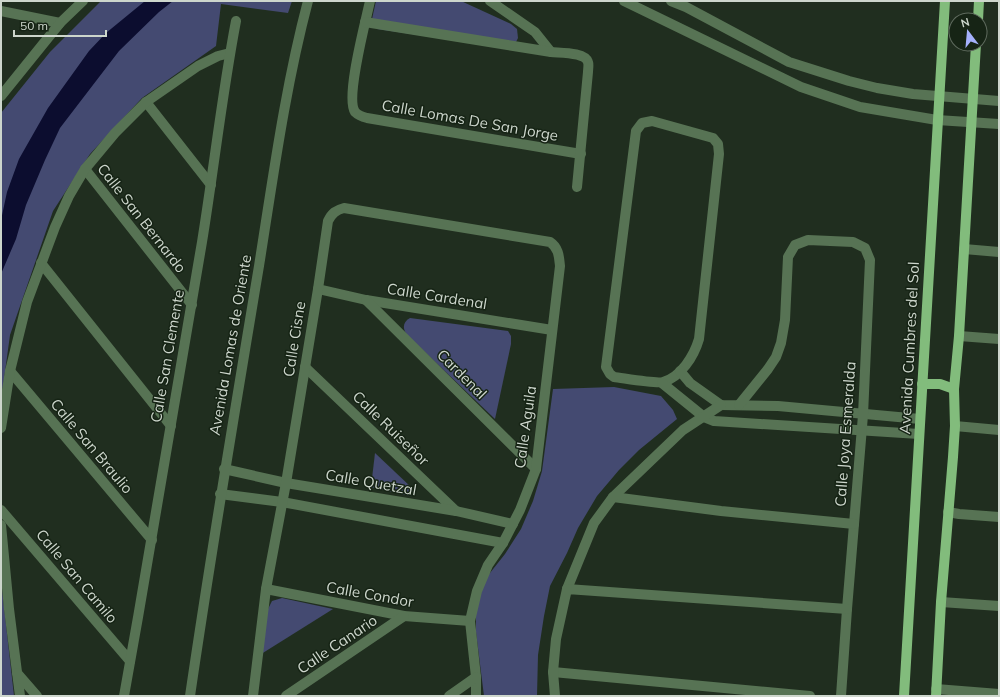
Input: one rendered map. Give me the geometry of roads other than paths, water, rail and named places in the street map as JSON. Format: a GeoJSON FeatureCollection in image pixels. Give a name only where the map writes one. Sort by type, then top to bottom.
{"type":"FeatureCollection","features":[{"type":"Feature","properties":{"kind":"main road","name":"Avenida Cumbres del Sol"},"geometry":{"type":"LineString","coordinates":[[904,696],[945,1]]}},
{"type":"Feature","properties":{"kind":"main road"},"geometry":{"type":"LineString","coordinates":[[978,12],[979,1]]}},
{"type":"Feature","properties":{"kind":"main road"},"geometry":{"type":"LineString","coordinates":[[936,693],[941,602],[955,426],[954,389],[959,336],[976,52]]}},
{"type":"Feature","properties":{"kind":"main road"},"geometry":{"type":"LineString","coordinates":[[922,384],[940,384],[954,389]]}},
{"type":"Feature","properties":{"kind":"street"},"geometry":{"type":"LineString","coordinates":[[1,96],[60,23],[83,1]]}},
{"type":"Feature","properties":{"kind":"street","name":"Avenida Lomas de Oriente"},"geometry":{"type":"LineString","coordinates":[[190,696],[224,469],[290,84],[308,1]]}},
{"type":"Feature","properties":{"kind":"street"},"geometry":{"type":"LineString","coordinates":[[370,1],[365,22],[551,52],[581,55],[585,57],[588,63],[588,72],[577,187]]}},
{"type":"Feature","properties":{"kind":"street"},"geometry":{"type":"LineString","coordinates":[[490,1],[535,32],[551,52]]}},
{"type":"Feature","properties":{"kind":"street"},"geometry":{"type":"LineString","coordinates":[[624,1],[801,87],[860,107],[937,120],[999,124]]}},
{"type":"Feature","properties":{"kind":"street"},"geometry":{"type":"LineString","coordinates":[[671,1],[796,64],[849,81],[877,88],[913,94],[999,101]]}},
{"type":"Feature","properties":{"kind":"street"},"geometry":{"type":"LineString","coordinates":[[1,11],[60,23]]}},
{"type":"Feature","properties":{"kind":"street","name":"Calle San Clemente"},"geometry":{"type":"LineString","coordinates":[[124,696],[192,305],[236,21]]}},
{"type":"Feature","properties":{"kind":"street","name":"Calle Lomas De San Jorge"},"geometry":{"type":"LineString","coordinates":[[365,22],[354,79],[353,103],[355,112],[367,118],[581,154]]}},
{"type":"Feature","properties":{"kind":"street"},"geometry":{"type":"LineString","coordinates":[[1,428],[10,371],[27,302],[41,263],[69,196],[85,169],[116,133],[146,102],[198,66],[213,58],[230,53]]}},
{"type":"Feature","properties":{"kind":"street"},"geometry":{"type":"LineString","coordinates":[[146,102],[211,185]]}},
{"type":"Feature","properties":{"kind":"street"},"geometry":{"type":"LineString","coordinates":[[662,383],[670,379],[690,361],[696,350],[699,339],[718,144],[713,138],[652,121],[642,123],[636,131],[606,367],[610,374],[614,377],[662,383],[704,417],[714,421],[919,434]]}},
{"type":"Feature","properties":{"kind":"street","name":"Calle San Bernardo"},"geometry":{"type":"LineString","coordinates":[[85,169],[192,305]]}},
{"type":"Feature","properties":{"kind":"street","name":"Calle Cisne"},"geometry":{"type":"LineString","coordinates":[[253,696],[266,589],[286,483],[328,221],[331,215],[336,210],[344,208],[550,242],[555,245]]}},
{"type":"Feature","properties":{"kind":"street","name":"Calle Joya Esmeralda"},"geometry":{"type":"LineString","coordinates":[[739,405],[768,369],[776,357],[781,343],[785,320],[788,257],[795,245],[808,240],[853,242],[865,248],[870,260],[863,414],[841,696]]}},
{"type":"Feature","properties":{"kind":"street","name":"Calle Aguila"},"geometry":{"type":"LineString","coordinates":[[476,696],[476,677],[470,621],[477,591],[488,565],[503,543],[520,510],[536,469],[560,266],[559,254],[555,245]]}},
{"type":"Feature","properties":{"kind":"street"},"geometry":{"type":"LineString","coordinates":[[964,249],[999,252]]}},
{"type":"Feature","properties":{"kind":"street"},"geometry":{"type":"LineString","coordinates":[[41,263],[171,426]]}},
{"type":"Feature","properties":{"kind":"street","name":"Calle Cardenal"},"geometry":{"type":"LineString","coordinates":[[318,289],[366,300],[552,330]]}},
{"type":"Feature","properties":{"kind":"street","name":"Cardenal"},"geometry":{"type":"LineString","coordinates":[[366,300],[536,469]]}},
{"type":"Feature","properties":{"kind":"street"},"geometry":{"type":"LineString","coordinates":[[959,336],[999,339]]}},
{"type":"Feature","properties":{"kind":"street","name":"Calle Ruiseñor"},"geometry":{"type":"LineString","coordinates":[[305,367],[456,511]]}},
{"type":"Feature","properties":{"kind":"street","name":"Calle San Braulio"},"geometry":{"type":"LineString","coordinates":[[10,371],[152,540]]}},
{"type":"Feature","properties":{"kind":"street"},"geometry":{"type":"LineString","coordinates":[[680,371],[690,383],[721,405]]}},
{"type":"Feature","properties":{"kind":"street"},"geometry":{"type":"LineString","coordinates":[[555,696],[553,672],[556,639],[567,590],[594,523],[612,497],[683,430],[721,405],[778,406],[920,419]]}},
{"type":"Feature","properties":{"kind":"street"},"geometry":{"type":"LineString","coordinates":[[955,426],[999,430]]}},
{"type":"Feature","properties":{"kind":"street","name":"Calle Quetzal"},"geometry":{"type":"LineString","coordinates":[[224,469],[286,483],[456,511],[513,524]]}},
{"type":"Feature","properties":{"kind":"street"},"geometry":{"type":"LineString","coordinates":[[220,494],[282,502],[503,543]]}},
{"type":"Feature","properties":{"kind":"street"},"geometry":{"type":"LineString","coordinates":[[612,497],[721,511],[854,524]]}},
{"type":"Feature","properties":{"kind":"street","name":"Calle San Camilo"},"geometry":{"type":"LineString","coordinates":[[1,510],[130,661]]}},
{"type":"Feature","properties":{"kind":"street"},"geometry":{"type":"LineString","coordinates":[[948,512],[999,517]]}},
{"type":"Feature","properties":{"kind":"street"},"geometry":{"type":"LineString","coordinates":[[1,525],[9,609],[20,696]]}},
{"type":"Feature","properties":{"kind":"street","name":"Calle Condor"},"geometry":{"type":"LineString","coordinates":[[266,589],[404,616],[470,621]]}},
{"type":"Feature","properties":{"kind":"street"},"geometry":{"type":"LineString","coordinates":[[567,590],[847,609]]}},
{"type":"Feature","properties":{"kind":"street"},"geometry":{"type":"LineString","coordinates":[[941,602],[999,606]]}},
{"type":"Feature","properties":{"kind":"street","name":"Calle Canario"},"geometry":{"type":"LineString","coordinates":[[286,696],[404,616]]}},
{"type":"Feature","properties":{"kind":"street"},"geometry":{"type":"LineString","coordinates":[[553,672],[810,696]]}},
{"type":"Feature","properties":{"kind":"street"},"geometry":{"type":"LineString","coordinates":[[17,673],[37,696]]}},
{"type":"Feature","properties":{"kind":"street"},"geometry":{"type":"LineString","coordinates":[[449,696],[476,677]]}},
{"type":"Feature","properties":{"kind":"street"},"geometry":{"type":"LineString","coordinates":[[936,693],[999,694]]}}]}
